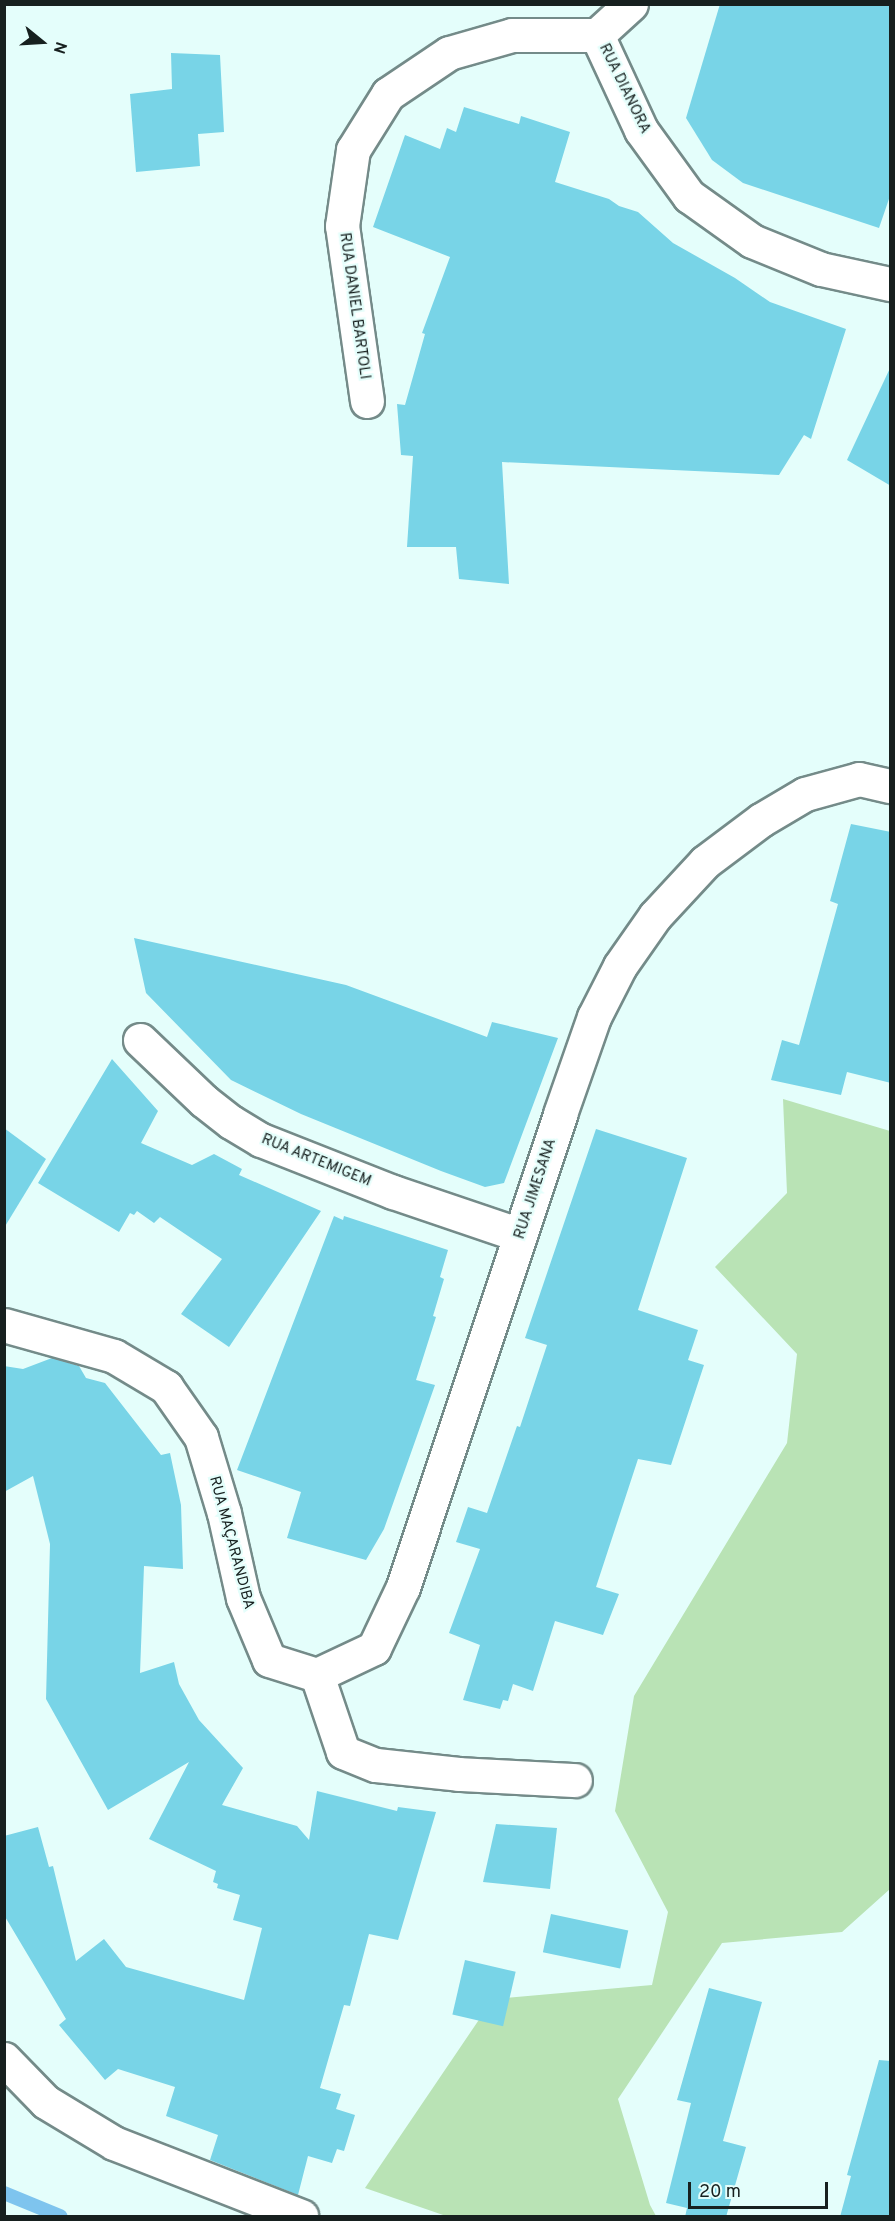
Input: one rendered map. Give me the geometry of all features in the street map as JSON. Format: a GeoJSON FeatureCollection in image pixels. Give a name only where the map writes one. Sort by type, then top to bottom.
{"type":"FeatureCollection","features":[{"type":"Feature","properties":{"kind":"street"},"geometry":{"type":"LineString","coordinates":[[597,35],[630,4]]}},
{"type":"Feature","properties":{"kind":"street","name":"RUA DANIEL BARTOLI"},"geometry":{"type":"LineString","coordinates":[[367,401],[342,226],[353,150],[388,94],[449,53],[512,35],[597,35]]}},
{"type":"Feature","properties":{"kind":"street","name":"RUA DIANORA"},"geometry":{"type":"LineString","coordinates":[[597,35],[641,130],[690,196],[752,241],[820,269],[891,284]]}},
{"type":"Feature","properties":{"kind":"street","name":"RUA JIMESANA"},"geometry":{"type":"LineString","coordinates":[[317,1675],[374,1648],[404,1587],[594,1017],[620,966],[655,915],[705,862],[760,820],[805,794],[859,779],[891,786]]}},
{"type":"Feature","properties":{"kind":"street","name":"RUA ARTEMIGEM"},"geometry":{"type":"LineString","coordinates":[[140,1040],[204,1101],[231,1122],[261,1140],[393,1192],[520,1236]]}},
{"type":"Feature","properties":{"kind":"street","name":"RUA MAÇARANDIBA"},"geometry":{"type":"LineString","coordinates":[[4,1325],[114,1356],[166,1387],[201,1437],[224,1513],[243,1598],[269,1660],[317,1675]]}},
{"type":"Feature","properties":{"kind":"street"},"geometry":{"type":"LineString","coordinates":[[317,1675],[343,1752],[376,1765],[459,1774],[575,1780]]}},
{"type":"Feature","properties":{"kind":"street"},"geometry":{"type":"LineString","coordinates":[[4,2059],[46,2102],[114,2143],[301,2217]]}},
{"type":"Feature","properties":{"kind":"green space"},"geometry":{"type":"Polygon","coordinates":[[[783,1099],[890,1131],[890,1889],[842,1932],[722,1943],[618,2099],[650,2205],[656,2216],[446,2216],[365,2188],[493,1999],[652,1985],[668,1912],[615,1811],[634,1696],[787,1443],[797,1354],[715,1267],[787,1193],[783,1099]]]}},
{"type":"Feature","properties":{"kind":"building"},"geometry":{"type":"Polygon","coordinates":[[[720,4],[891,4],[891,193],[879,228],[743,183],[712,160],[686,118],[720,4]]]}},
{"type":"Feature","properties":{"kind":"building"},"geometry":{"type":"Polygon","coordinates":[[[171,53],[220,55],[224,132],[198,134],[200,166],[136,172],[130,94],[172,89],[171,53]]]}},
{"type":"Feature","properties":{"kind":"building"},"geometry":{"type":"Polygon","coordinates":[[[464,107],[519,124],[521,116],[570,132],[555,182],[609,199],[619,206],[638,212],[673,243],[735,278],[770,302],[846,329],[811,439],[804,435],[779,475],[502,462],[509,584],[459,579],[456,547],[407,547],[413,456],[401,455],[397,404],[405,405],[425,334],[422,333],[450,257],[373,227],[405,135],[440,149],[447,128],[456,132],[464,107]]]}},
{"type":"Feature","properties":{"kind":"building"},"geometry":{"type":"Polygon","coordinates":[[[891,366],[891,486],[847,460],[891,366]]]}},
{"type":"Feature","properties":{"kind":"building"},"geometry":{"type":"Polygon","coordinates":[[[851,824],[891,832],[891,1083],[847,1072],[841,1095],[771,1080],[782,1040],[799,1045],[838,904],[830,901],[851,824]]]}},
{"type":"Feature","properties":{"kind":"building"},"geometry":{"type":"Polygon","coordinates":[[[134,938],[346,985],[487,1037],[492,1022],[558,1038],[504,1183],[485,1187],[441,1171],[301,1114],[231,1080],[146,993],[134,938]]]}},
{"type":"Feature","properties":{"kind":"building"},"geometry":{"type":"Polygon","coordinates":[[[112,1059],[158,1111],[141,1143],[192,1165],[214,1154],[242,1169],[239,1175],[321,1211],[229,1347],[181,1314],[222,1259],[160,1217],[154,1223],[137,1211],[134,1215],[130,1213],[119,1232],[38,1183],[112,1059]]]}},
{"type":"Feature","properties":{"kind":"building"},"geometry":{"type":"Polygon","coordinates":[[[4,1128],[46,1159],[4,1228],[4,1128]]]}},
{"type":"Feature","properties":{"kind":"building"},"geometry":{"type":"Polygon","coordinates":[[[596,1129],[687,1158],[638,1310],[698,1330],[688,1360],[704,1365],[671,1465],[638,1459],[596,1587],[619,1594],[603,1635],[555,1621],[533,1691],[513,1684],[508,1701],[503,1700],[500,1709],[463,1700],[480,1645],[449,1633],[480,1549],[456,1542],[468,1507],[487,1513],[517,1426],[520,1427],[547,1345],[525,1338],[596,1129]]]}},
{"type":"Feature","properties":{"kind":"building"},"geometry":{"type":"Polygon","coordinates":[[[334,1216],[343,1220],[344,1216],[448,1250],[440,1277],[444,1279],[433,1316],[436,1317],[416,1380],[435,1385],[384,1529],[366,1560],[287,1538],[301,1492],[237,1470],[334,1216]]]}},
{"type":"Feature","properties":{"kind":"building"},"geometry":{"type":"Polygon","coordinates":[[[52,1358],[79,1366],[86,1378],[105,1383],[161,1455],[170,1453],[181,1505],[183,1569],[144,1566],[140,1673],[174,1662],[179,1684],[199,1720],[243,1768],[222,1805],[297,1826],[309,1840],[317,1791],[397,1811],[398,1807],[436,1812],[398,1940],[369,1934],[350,2006],[344,2005],[320,2088],[341,2094],[336,2109],[355,2115],[344,2151],[337,2149],[332,2163],[308,2156],[298,2195],[210,2160],[218,2135],[166,2116],[175,2087],[118,2069],[105,2080],[59,2025],[66,2019],[4,1915],[4,1836],[38,1827],[49,1867],[53,1866],[76,1961],[104,1939],[126,1967],[244,2000],[262,1928],[233,1920],[240,1895],[217,1888],[218,1884],[213,1882],[216,1871],[149,1839],[189,1762],[108,1810],[46,1699],[50,1544],[33,1476],[4,1492],[4,1366],[23,1369],[52,1358]]]}},
{"type":"Feature","properties":{"kind":"building"},"geometry":{"type":"Polygon","coordinates":[[[496,1824],[557,1828],[550,1889],[483,1882],[496,1824]]]}},
{"type":"Feature","properties":{"kind":"building"},"geometry":{"type":"Polygon","coordinates":[[[551,1914],[628,1930],[620,1969],[543,1952],[551,1914]]]}},
{"type":"Feature","properties":{"kind":"building"},"geometry":{"type":"Polygon","coordinates":[[[465,1960],[516,1972],[503,2026],[452,2015],[465,1960]]]}},
{"type":"Feature","properties":{"kind":"building"},"geometry":{"type":"Polygon","coordinates":[[[709,1988],[762,2002],[723,2141],[746,2147],[726,2217],[685,2217],[687,2208],[666,2203],[691,2103],[677,2100],[709,1988]]]}},
{"type":"Feature","properties":{"kind":"building"},"geometry":{"type":"Polygon","coordinates":[[[879,2060],[891,2061],[891,2217],[840,2217],[851,2176],[847,2175],[879,2060]]]}},
{"type":"Feature","properties":{"kind":"waterway"},"geometry":{"type":"LineString","coordinates":[[4,2193],[60,2216]]}}]}
